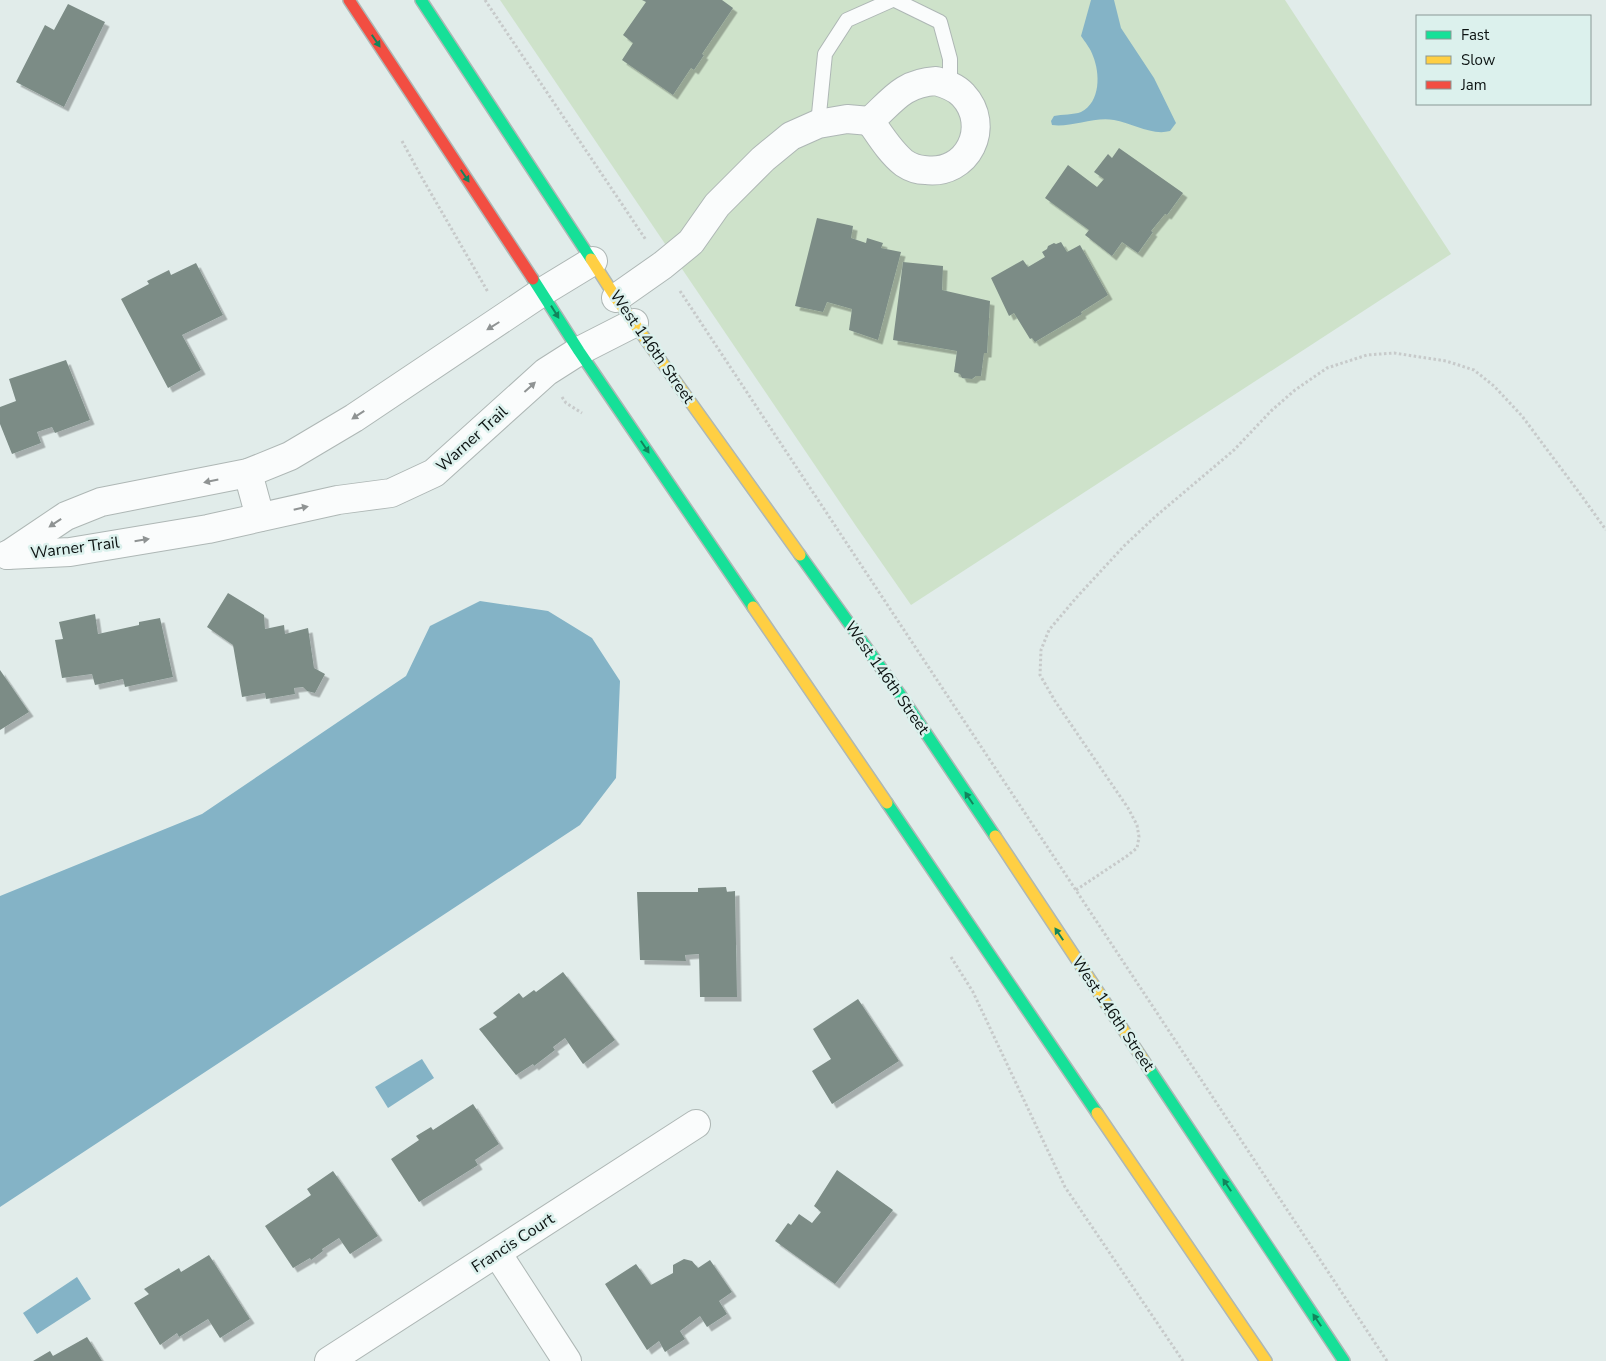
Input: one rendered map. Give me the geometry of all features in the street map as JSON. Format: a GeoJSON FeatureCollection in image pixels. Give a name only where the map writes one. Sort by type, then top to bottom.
{"type":"FeatureCollection","features":[{"type":"Feature","properties":{"kind":"main road"},"geometry":{"type":"LineString","coordinates":[[349,0],[579,351],[1266,1361]]}},
{"type":"Feature","properties":{"kind":"main road","name":"West 146th Street"},"geometry":{"type":"LineString","coordinates":[[421,0],[616,298],[899,693],[1344,1361]]}},
{"type":"Feature","properties":{"kind":"street"},"geometry":{"type":"LineString","coordinates":[[616,298],[663,265],[691,242],[717,205],[763,158],[791,136],[818,124],[847,119],[870,121],[908,87],[922,82],[936,81],[950,85],[962,93],[971,105],[975,118],[976,133],[971,148],[961,160],[948,168],[933,171],[918,170],[904,163],[870,121]]}},
{"type":"Feature","properties":{"kind":"street","name":"Warner Trail"},"geometry":{"type":"LineString","coordinates":[[3,557],[66,516],[101,502],[248,473],[290,456],[354,418],[452,351],[593,261]]}},
{"type":"Feature","properties":{"kind":"street","name":"Warner Trail"},"geometry":{"type":"LineString","coordinates":[[3,557],[70,552],[208,529],[338,500],[391,493],[434,473],[546,372],[579,351],[634,323]]}},
{"type":"Feature","properties":{"kind":"street"},"geometry":{"type":"LineString","coordinates":[[248,473],[260,517]]}},
{"type":"Feature","properties":{"kind":"street","name":"Francis Court"},"geometry":{"type":"LineString","coordinates":[[329,1361],[696,1124]]}},
{"type":"Feature","properties":{"kind":"street"},"geometry":{"type":"LineString","coordinates":[[497,1253],[567,1361]]}},
{"type":"Feature","properties":{"kind":"lane"},"geometry":{"type":"LineString","coordinates":[[818,124],[825,54],[847,20],[894,0],[940,22],[950,59],[950,85]]}},
{"type":"Feature","properties":{"kind":"path"},"geometry":{"type":"LineString","coordinates":[[484,0],[637,227]]}},
{"type":"Feature","properties":{"kind":"path"},"geometry":{"type":"LineString","coordinates":[[484,285],[505,318]]}},
{"type":"Feature","properties":{"kind":"path"},"geometry":{"type":"LineString","coordinates":[[677,286],[1387,1361]]}},
{"type":"Feature","properties":{"kind":"path"},"geometry":{"type":"LineString","coordinates":[[1076,890],[1137,848],[1139,837],[1137,825],[1128,808],[1040,675],[1040,650],[1048,630],[1124,546],[1179,496],[1234,450],[1294,390],[1327,368],[1367,355],[1394,353],[1446,361],[1474,370],[1494,386],[1522,416],[1606,530]]}},
{"type":"Feature","properties":{"kind":"path"},"geometry":{"type":"LineString","coordinates":[[546,372],[566,403],[589,417]]}},
{"type":"Feature","properties":{"kind":"path"},"geometry":{"type":"LineString","coordinates":[[946,950],[973,992],[1065,1187],[1183,1361]]}},
{"type":"Feature","properties":{"kind":"green space"},"geometry":{"type":"Polygon","coordinates":[[[500,0],[1285,0],[1451,254],[911,605],[500,0]]]}},
{"type":"Feature","properties":{"kind":"water"},"geometry":{"type":"Polygon","coordinates":[[[1091,0],[1114,0],[1121,28],[1154,78],[1176,123],[1170,131],[1149,131],[1107,119],[1067,125],[1052,125],[1051,121],[1054,116],[1075,114],[1088,107],[1095,94],[1098,79],[1097,71],[1091,51],[1081,36],[1091,0]]]}},
{"type":"Feature","properties":{"kind":"water"},"geometry":{"type":"Polygon","coordinates":[[[480,601],[548,611],[592,638],[620,681],[616,778],[580,825],[0,1207],[0,896],[202,814],[406,676],[430,626],[480,601]]]}},
{"type":"Feature","properties":{"kind":"water"},"geometry":{"type":"Polygon","coordinates":[[[422,1059],[434,1078],[388,1108],[375,1087],[422,1059]]]}},
{"type":"Feature","properties":{"kind":"water"},"geometry":{"type":"Polygon","coordinates":[[[77,1277],[91,1299],[37,1334],[23,1313],[77,1277]]]}},
{"type":"Feature","properties":{"kind":"building"},"geometry":{"type":"Polygon","coordinates":[[[642,0],[722,0],[733,8],[702,54],[704,55],[694,70],[691,68],[673,95],[622,60],[633,43],[623,35],[646,2],[642,0]]]}},
{"type":"Feature","properties":{"kind":"building"},"geometry":{"type":"Polygon","coordinates":[[[68,4],[105,22],[64,107],[16,82],[45,25],[54,30],[68,4]]]}},
{"type":"Feature","properties":{"kind":"building"},"geometry":{"type":"Polygon","coordinates":[[[1119,148],[1183,193],[1167,215],[1165,214],[1151,231],[1153,232],[1138,253],[1122,242],[1112,256],[1085,235],[1089,230],[1045,198],[1068,165],[1097,187],[1104,179],[1094,172],[1108,154],[1112,158],[1119,148]]]}},
{"type":"Feature","properties":{"kind":"building"},"geometry":{"type":"Polygon","coordinates":[[[817,218],[853,226],[851,238],[866,243],[867,238],[883,243],[881,248],[901,252],[878,340],[849,330],[852,309],[827,302],[823,312],[795,306],[817,218]]]}},
{"type":"Feature","properties":{"kind":"building"},"geometry":{"type":"Polygon","coordinates":[[[1061,242],[1067,252],[1080,245],[1108,295],[1081,312],[1082,314],[1035,342],[1032,338],[1030,339],[1014,313],[1009,316],[991,278],[1023,260],[1028,267],[1045,257],[1042,252],[1048,246],[1061,242]]]}},
{"type":"Feature","properties":{"kind":"building"},"geometry":{"type":"Polygon","coordinates":[[[903,262],[943,266],[942,290],[990,301],[987,353],[984,353],[981,376],[976,376],[972,379],[962,378],[960,374],[954,372],[957,351],[893,340],[903,262]]]}},
{"type":"Feature","properties":{"kind":"building"},"geometry":{"type":"Polygon","coordinates":[[[196,263],[223,315],[182,335],[201,370],[168,388],[121,299],[149,284],[147,281],[169,270],[171,275],[196,263]]]}},
{"type":"Feature","properties":{"kind":"building"},"geometry":{"type":"Polygon","coordinates":[[[66,360],[90,420],[55,433],[52,427],[37,432],[41,443],[12,454],[0,424],[0,407],[16,401],[9,379],[66,360]]]}},
{"type":"Feature","properties":{"kind":"building"},"geometry":{"type":"Polygon","coordinates":[[[228,593],[264,615],[265,629],[284,625],[285,634],[308,628],[314,668],[325,674],[315,693],[307,691],[303,687],[294,688],[295,694],[266,699],[265,693],[242,697],[233,645],[207,627],[228,593]]]}},
{"type":"Feature","properties":{"kind":"building"},"geometry":{"type":"Polygon","coordinates":[[[95,614],[98,634],[139,625],[139,622],[160,618],[173,677],[125,687],[123,679],[95,685],[92,674],[62,678],[55,640],[63,639],[59,622],[95,614]]]}},
{"type":"Feature","properties":{"kind":"building"},"geometry":{"type":"Polygon","coordinates":[[[0,670],[29,712],[0,730],[0,670]]]}},
{"type":"Feature","properties":{"kind":"building"},"geometry":{"type":"Polygon","coordinates":[[[726,887],[727,892],[735,891],[737,997],[700,997],[699,954],[685,955],[686,961],[640,960],[637,892],[698,892],[698,888],[726,887]]]}},
{"type":"Feature","properties":{"kind":"building"},"geometry":{"type":"Polygon","coordinates":[[[563,972],[615,1040],[583,1064],[565,1038],[553,1047],[555,1050],[534,1066],[533,1064],[516,1075],[479,1029],[497,1017],[493,1013],[519,993],[523,998],[534,990],[536,992],[563,972]]]}},
{"type":"Feature","properties":{"kind":"building"},"geometry":{"type":"Polygon","coordinates":[[[858,999],[899,1061],[832,1104],[812,1071],[831,1059],[813,1029],[858,999]]]}},
{"type":"Feature","properties":{"kind":"building"},"geometry":{"type":"Polygon","coordinates":[[[473,1104],[499,1144],[475,1160],[478,1165],[419,1202],[391,1159],[419,1140],[416,1136],[431,1127],[433,1130],[473,1104]]]}},
{"type":"Feature","properties":{"kind":"building"},"geometry":{"type":"Polygon","coordinates":[[[837,1170],[893,1210],[835,1284],[775,1241],[788,1223],[791,1225],[799,1214],[812,1223],[821,1212],[814,1206],[837,1170]]]}},
{"type":"Feature","properties":{"kind":"building"},"geometry":{"type":"Polygon","coordinates":[[[333,1171],[378,1236],[350,1254],[339,1238],[322,1249],[323,1251],[311,1260],[310,1258],[293,1268],[265,1226],[311,1195],[307,1189],[333,1171]]]}},
{"type":"Feature","properties":{"kind":"building"},"geometry":{"type":"Polygon","coordinates":[[[209,1255],[250,1319],[220,1338],[208,1319],[179,1337],[177,1333],[160,1345],[134,1303],[149,1294],[144,1289],[179,1268],[181,1272],[209,1255]]]}},
{"type":"Feature","properties":{"kind":"building"},"geometry":{"type":"Polygon","coordinates":[[[684,1259],[692,1261],[698,1268],[710,1260],[732,1292],[719,1301],[727,1314],[707,1327],[700,1316],[680,1331],[685,1339],[665,1352],[659,1341],[647,1350],[605,1284],[636,1264],[651,1285],[673,1273],[673,1265],[684,1259]]]}},
{"type":"Feature","properties":{"kind":"building"},"geometry":{"type":"Polygon","coordinates":[[[87,1337],[102,1361],[33,1361],[50,1351],[53,1356],[87,1337]]]}},
{"type":"Feature","properties":{"kind":"traffic: fast"},"geometry":{"type":"LineString","coordinates":[[421,0],[591,259]]}},
{"type":"Feature","properties":{"kind":"traffic: fast"},"geometry":{"type":"LineString","coordinates":[[533,279],[579,351],[753,607]]}},
{"type":"Feature","properties":{"kind":"traffic: fast"},"geometry":{"type":"LineString","coordinates":[[800,555],[899,693],[995,836]]}},
{"type":"Feature","properties":{"kind":"traffic: fast"},"geometry":{"type":"LineString","coordinates":[[887,803],[1097,1113]]}},
{"type":"Feature","properties":{"kind":"traffic: fast"},"geometry":{"type":"LineString","coordinates":[[1148,1067],[1344,1361]]}},
{"type":"Feature","properties":{"kind":"traffic: slow"},"geometry":{"type":"LineString","coordinates":[[591,259],[616,298],[800,555]]}},
{"type":"Feature","properties":{"kind":"traffic: slow"},"geometry":{"type":"LineString","coordinates":[[753,607],[887,803]]}},
{"type":"Feature","properties":{"kind":"traffic: slow"},"geometry":{"type":"LineString","coordinates":[[995,836],[1148,1067]]}},
{"type":"Feature","properties":{"kind":"traffic: slow"},"geometry":{"type":"LineString","coordinates":[[1097,1113],[1266,1361]]}},
{"type":"Feature","properties":{"kind":"traffic: jam"},"geometry":{"type":"LineString","coordinates":[[349,0],[533,279]]}}]}
